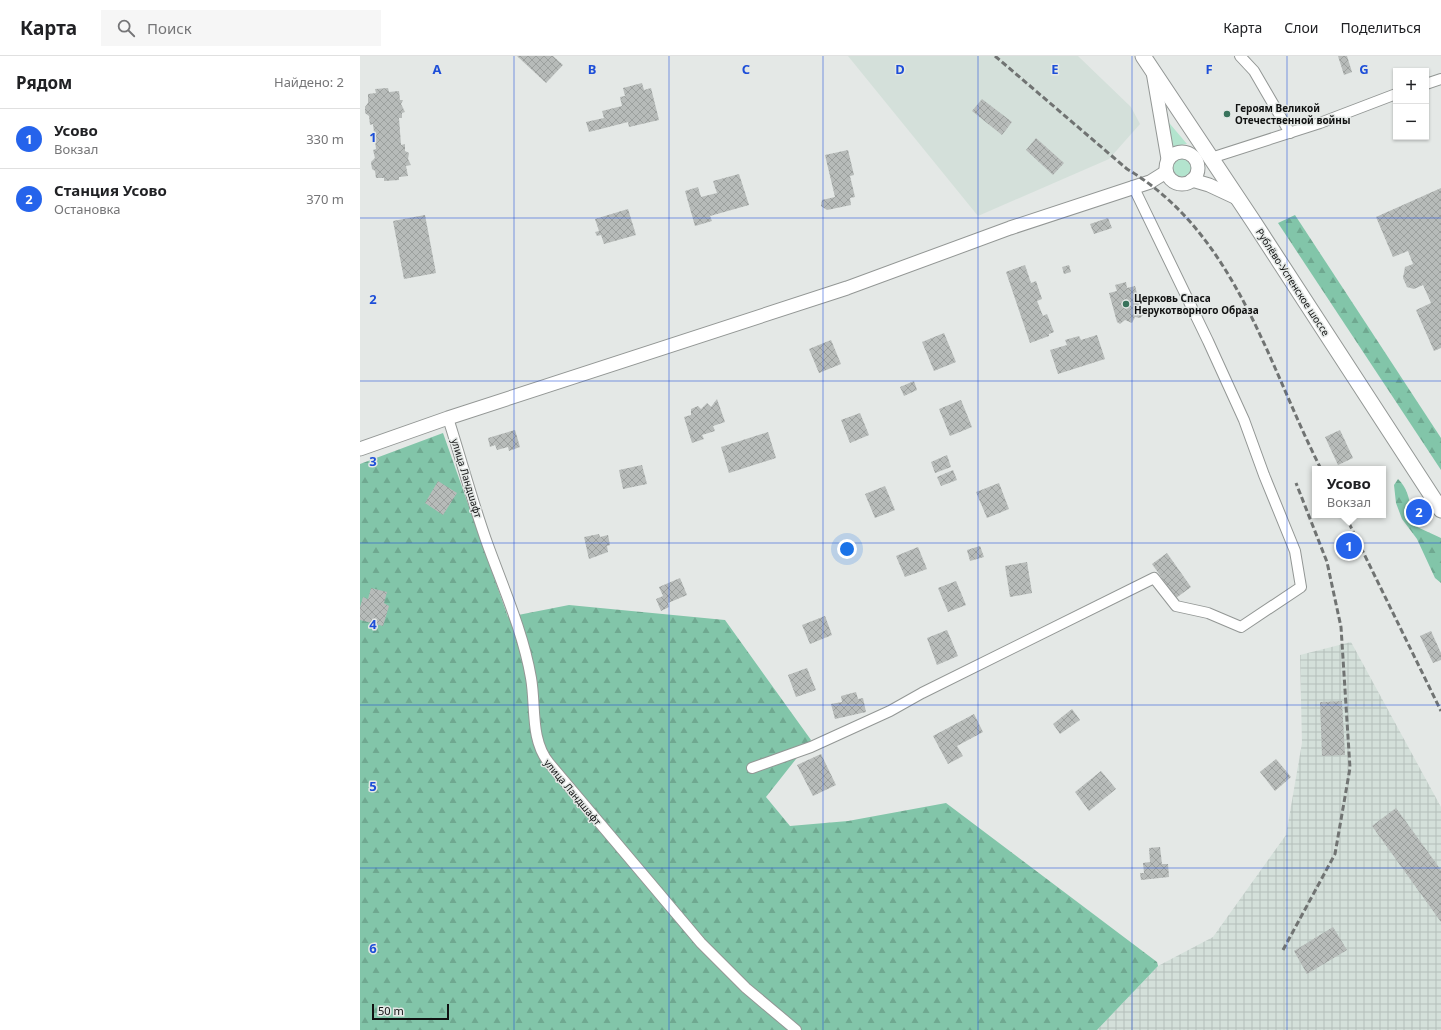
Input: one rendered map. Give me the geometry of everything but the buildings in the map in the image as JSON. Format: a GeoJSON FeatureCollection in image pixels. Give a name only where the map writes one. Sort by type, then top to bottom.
{"type":"FeatureCollection","features":[{"type":"Feature","properties":{"kind":"main road","name":"Рублёво-Успенское шоссе"},"geometry":{"type":"LineString","coordinates":[[1143,56],[1204,160],[1239,199],[1441,510]]}},
{"type":"Feature","properties":{"kind":"street"},"geometry":{"type":"LineString","coordinates":[[1240,56],[1254,71],[1290,133]]}},
{"type":"Feature","properties":{"kind":"street"},"geometry":{"type":"LineString","coordinates":[[1152,70],[1169,178],[1180,184],[1192,180],[1197,175],[1204,160]]}},
{"type":"Feature","properties":{"kind":"street"},"geometry":{"type":"LineString","coordinates":[[1429,83],[1441,79]]}},
{"type":"Feature","properties":{"kind":"street"},"geometry":{"type":"LineString","coordinates":[[360,450],[448,418],[834,292],[1010,228],[1150,182],[1167,166],[1178,152],[1189,153],[1204,160],[1290,133],[1393,95]]}},
{"type":"Feature","properties":{"kind":"street"},"geometry":{"type":"LineString","coordinates":[[1192,180],[1209,184],[1239,199]]}},
{"type":"Feature","properties":{"kind":"street"},"geometry":{"type":"LineString","coordinates":[[752,768],[811,747],[883,714],[922,693],[1154,578],[1176,606],[1208,613],[1241,627],[1301,587],[1295,551],[1244,420],[1134,186]]}},
{"type":"Feature","properties":{"kind":"street","name":"улица Ландшафт"},"geometry":{"type":"LineString","coordinates":[[448,418],[486,538],[519,632],[531,678],[535,729],[542,752],[554,769],[701,943],[746,988],[796,1030]]}},
{"type":"Feature","properties":{"kind":"shaded area"},"geometry":{"type":"Polygon","coordinates":[[[848,56],[1078,56],[1131,107],[1140,124],[1109,159],[978,216],[848,56]]]}},
{"type":"Feature","properties":{"kind":"shaded area"},"geometry":{"type":"Polygon","coordinates":[[[1351,642],[1441,807],[1441,1030],[1097,1030],[1158,966],[1213,937],[1286,835],[1302,743],[1300,655],[1351,642]]]}},
{"type":"Feature","properties":{"kind":"green space"},"geometry":{"type":"Polygon","coordinates":[[[1165,118],[1187,144],[1180,145],[1171,150],[1165,118]]]}},
{"type":"Feature","properties":{"kind":"green space"},"geometry":{"type":"Polygon","coordinates":[[[1182,156],[1187,157],[1193,163],[1193,173],[1187,179],[1182,180],[1177,179],[1171,173],[1170,168],[1171,163],[1177,157],[1182,156]]]}},
{"type":"Feature","properties":{"kind":"green space"},"geometry":{"type":"Polygon","coordinates":[[[1295,215],[1441,438],[1441,470],[1278,223],[1295,215]]]}},
{"type":"Feature","properties":{"kind":"green space"},"geometry":{"type":"Polygon","coordinates":[[[443,433],[508,617],[569,605],[725,620],[811,740],[766,797],[790,826],[848,821],[946,803],[1157,962],[1158,966],[1097,1030],[360,1030],[360,464],[443,433]]]}},
{"type":"Feature","properties":{"kind":"green space"},"geometry":{"type":"Polygon","coordinates":[[[1398,479],[1408,495],[1415,526],[1441,538],[1441,583],[1435,578],[1417,539],[1402,519],[1396,503],[1394,485],[1398,479]]]}},
{"type":"Feature","properties":{"kind":"railway"},"geometry":{"type":"LineString","coordinates":[[995,56],[1127,169],[1164,196],[1196,228],[1222,265],[1245,304],[1320,466]]}},
{"type":"Feature","properties":{"kind":"railway"},"geometry":{"type":"LineString","coordinates":[[1283,950],[1335,854],[1350,768],[1341,627],[1327,562],[1296,483]]}},
{"type":"Feature","properties":{"kind":"railway"},"geometry":{"type":"LineString","coordinates":[[1346,518],[1441,711]]}},
{"type":"Feature","properties":{"kind":"place","name":"Героям Великой Отечественной войны"},"geometry":{"type":"Point","coordinates":[1227,114]}},
{"type":"Feature","properties":{"kind":"place","name":"Церковь Спаса Нерукотворного Образа"},"geometry":{"type":"Point","coordinates":[1126,304]}},
{"type":"Feature","properties":{"kind":"place","name":"Станция Усово"},"geometry":{"type":"Point","coordinates":[1419,512]}},
{"type":"Feature","properties":{"kind":"place","name":"Усово"},"geometry":{"type":"Point","coordinates":[1349,546]}}]}
